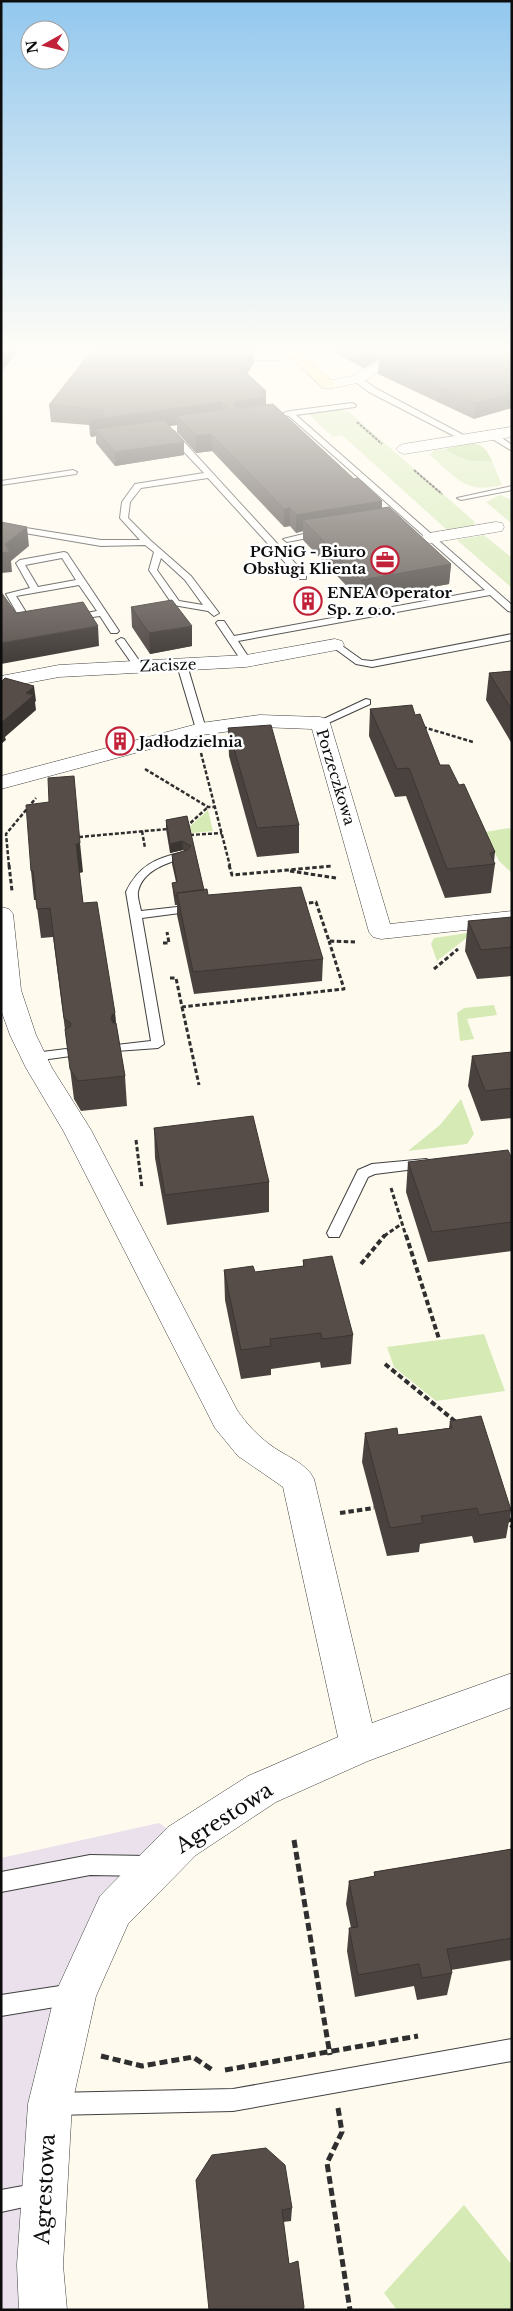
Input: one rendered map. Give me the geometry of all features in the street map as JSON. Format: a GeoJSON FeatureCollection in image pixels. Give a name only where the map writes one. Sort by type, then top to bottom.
{"type":"FeatureCollection","features":[{"type":"Feature","properties":{"kind":"street"},"geometry":{"type":"LineString","coordinates":[[430,538],[496,527]]}},
{"type":"Feature","properties":{"kind":"street","name":"Zacisze"},"geometry":{"type":"LineString","coordinates":[[1,682],[59,671],[246,661],[335,645]]}},
{"type":"Feature","properties":{"kind":"street","name":"Porzeczkowa"},"geometry":{"type":"LineString","coordinates":[[1,783],[200,738],[260,721],[320,723],[381,932],[512,918]]}},
{"type":"Feature","properties":{"kind":"street"},"geometry":{"type":"LineString","coordinates":[[7,907],[5,971],[12,1003],[34,1057],[49,1086],[77,1130],[234,1431],[262,1458],[298,1479],[345,1692],[359,1746]]}},
{"type":"Feature","properties":{"kind":"street","name":"Agrestowa"},"geometry":{"type":"LineString","coordinates":[[43,2310],[40,2265],[50,2104],[76,1994],[114,1910],[182,1841],[262,1789],[359,1746],[512,1690]]}},
{"type":"Feature","properties":{"kind":"lane"},"geometry":{"type":"LineString","coordinates":[[192,457],[303,577]]}},
{"type":"Feature","properties":{"kind":"lane"},"geometry":{"type":"LineString","coordinates":[[336,457],[403,519],[430,538],[510,609]]}},
{"type":"Feature","properties":{"kind":"lane"},"geometry":{"type":"LineString","coordinates":[[1,483],[73,472]]}},
{"type":"Feature","properties":{"kind":"lane"},"geometry":{"type":"LineString","coordinates":[[158,552],[153,570],[176,603],[212,611],[188,578],[147,542],[124,518],[126,502],[138,486],[209,475]]}},
{"type":"Feature","properties":{"kind":"lane"},"geometry":{"type":"LineString","coordinates":[[461,498],[512,488]]}},
{"type":"Feature","properties":{"kind":"lane"},"geometry":{"type":"LineString","coordinates":[[1,526],[101,543],[147,542]]}},
{"type":"Feature","properties":{"kind":"lane"},"geometry":{"type":"LineString","coordinates":[[287,539],[333,531]]}},
{"type":"Feature","properties":{"kind":"lane"},"geometry":{"type":"LineString","coordinates":[[36,590],[20,563],[64,555],[114,630]]}},
{"type":"Feature","properties":{"kind":"lane"},"geometry":{"type":"LineString","coordinates":[[48,622],[29,625],[10,594],[82,582]]}},
{"type":"Feature","properties":{"kind":"lane"},"geometry":{"type":"LineString","coordinates":[[233,639],[491,592]]}},
{"type":"Feature","properties":{"kind":"lane"},"geometry":{"type":"LineString","coordinates":[[66,619],[103,614]]}},
{"type":"Feature","properties":{"kind":"lane"},"geometry":{"type":"LineString","coordinates":[[221,623],[246,661]]}},
{"type":"Feature","properties":{"kind":"lane"},"geometry":{"type":"LineString","coordinates":[[335,645],[359,662],[372,664],[512,637]]}},
{"type":"Feature","properties":{"kind":"lane"},"geometry":{"type":"LineString","coordinates":[[121,641],[138,666]]}},
{"type":"Feature","properties":{"kind":"lane"},"geometry":{"type":"LineString","coordinates":[[182,665],[200,738]]}},
{"type":"Feature","properties":{"kind":"lane"},"geometry":{"type":"LineString","coordinates":[[320,723],[366,702]]}},
{"type":"Feature","properties":{"kind":"lane"},"geometry":{"type":"LineString","coordinates":[[121,1048],[158,1044],[132,892],[138,878],[160,860],[182,855]]}},
{"type":"Feature","properties":{"kind":"lane"},"geometry":{"type":"LineString","coordinates":[[136,915],[204,907]]}},
{"type":"Feature","properties":{"kind":"lane"},"geometry":{"type":"LineString","coordinates":[[34,1057],[66,1054]]}},
{"type":"Feature","properties":{"kind":"lane"},"geometry":{"type":"LineString","coordinates":[[334,1232],[363,1174],[384,1168],[442,1162]]}},
{"type":"Feature","properties":{"kind":"lane"},"geometry":{"type":"LineString","coordinates":[[1,1882],[90,1865],[157,1866]]}},
{"type":"Feature","properties":{"kind":"lane"},"geometry":{"type":"LineString","coordinates":[[1,2006],[76,1994]]}},
{"type":"Feature","properties":{"kind":"lane"},"geometry":{"type":"LineString","coordinates":[[50,2104],[233,2100],[512,2050]]}},
{"type":"Feature","properties":{"kind":"lane"},"geometry":{"type":"LineString","coordinates":[[1,2201],[45,2194]]}},
{"type":"Feature","properties":{"kind":"path"},"geometry":{"type":"LineString","coordinates":[[422,727],[472,742]]}},
{"type":"Feature","properties":{"kind":"path"},"geometry":{"type":"LineString","coordinates":[[200,738],[232,874],[284,870],[364,873]]}},
{"type":"Feature","properties":{"kind":"path"},"geometry":{"type":"LineString","coordinates":[[142,767],[208,808]]}},
{"type":"Feature","properties":{"kind":"path"},"geometry":{"type":"LineString","coordinates":[[7,907],[6,834],[37,796]]}},
{"type":"Feature","properties":{"kind":"path"},"geometry":{"type":"LineString","coordinates":[[181,832],[208,808],[215,807]]}},
{"type":"Feature","properties":{"kind":"path"},"geometry":{"type":"LineString","coordinates":[[79,837],[176,828]]}},
{"type":"Feature","properties":{"kind":"path"},"geometry":{"type":"LineString","coordinates":[[142,831],[145,849]]}},
{"type":"Feature","properties":{"kind":"path"},"geometry":{"type":"LineString","coordinates":[[284,870],[364,873]]}},
{"type":"Feature","properties":{"kind":"path"},"geometry":{"type":"LineString","coordinates":[[182,1007],[344,989],[329,941]]}},
{"type":"Feature","properties":{"kind":"path"},"geometry":{"type":"LineString","coordinates":[[176,978],[199,1084]]}},
{"type":"Feature","properties":{"kind":"path"},"geometry":{"type":"LineString","coordinates":[[384,1168],[439,1339]]}},
{"type":"Feature","properties":{"kind":"path"},"geometry":{"type":"LineString","coordinates":[[361,1264],[386,1233],[403,1224]]}},
{"type":"Feature","properties":{"kind":"path"},"geometry":{"type":"LineString","coordinates":[[385,1364],[460,1426]]}},
{"type":"Feature","properties":{"kind":"path"},"geometry":{"type":"LineString","coordinates":[[336,1513],[374,1508]]}},
{"type":"Feature","properties":{"kind":"path"},"geometry":{"type":"LineString","coordinates":[[505,1509],[512,1528]]}},
{"type":"Feature","properties":{"kind":"path"},"geometry":{"type":"LineString","coordinates":[[294,1840],[334,2082]]}},
{"type":"Feature","properties":{"kind":"path"},"geometry":{"type":"LineString","coordinates":[[101,2056],[142,2066],[193,2057],[215,2072],[425,2034]]}},
{"type":"Feature","properties":{"kind":"path"},"geometry":{"type":"LineString","coordinates":[[342,2132],[327,2164],[350,2310]]}},
{"type":"Feature","properties":{"kind":"shaded area"},"geometry":{"type":"Polygon","coordinates":[[[159,1823],[181,1839],[76,1994],[46,2310],[1,2310],[1,1858],[159,1823]]]}},
{"type":"Feature","properties":{"kind":"green space"},"geometry":{"type":"Polygon","coordinates":[[[366,457],[400,457],[475,522],[473,526],[447,530],[366,457]]]}},
{"type":"Feature","properties":{"kind":"green space"},"geometry":{"type":"Polygon","coordinates":[[[432,457],[459,457],[467,460],[492,461],[502,485],[489,487],[470,486],[455,477],[432,457]]]}},
{"type":"Feature","properties":{"kind":"green space"},"geometry":{"type":"Polygon","coordinates":[[[459,457],[490,457],[492,461],[478,461],[459,457]]]}},
{"type":"Feature","properties":{"kind":"green space"},"geometry":{"type":"Polygon","coordinates":[[[500,495],[512,500],[512,524],[486,502],[500,495]]]}},
{"type":"Feature","properties":{"kind":"green space"},"geometry":{"type":"Polygon","coordinates":[[[484,535],[512,558],[512,588],[457,540],[484,535]]]}},
{"type":"Feature","properties":{"kind":"green space"},"geometry":{"type":"Polygon","coordinates":[[[208,810],[213,831],[192,833],[187,829],[208,810]]]}},
{"type":"Feature","properties":{"kind":"green space"},"geometry":{"type":"Polygon","coordinates":[[[509,828],[512,831],[512,873],[499,861],[485,832],[509,828]]]}},
{"type":"Feature","properties":{"kind":"green space"},"geometry":{"type":"Polygon","coordinates":[[[474,932],[437,961],[431,944],[434,938],[474,932]]]}},
{"type":"Feature","properties":{"kind":"green space"},"geometry":{"type":"Polygon","coordinates":[[[494,1005],[497,1015],[467,1019],[474,1039],[460,1041],[457,1013],[464,1008],[494,1005]]]}},
{"type":"Feature","properties":{"kind":"green space"},"geometry":{"type":"Polygon","coordinates":[[[461,1099],[474,1134],[467,1144],[408,1151],[440,1125],[461,1099]]]}},
{"type":"Feature","properties":{"kind":"green space"},"geometry":{"type":"Polygon","coordinates":[[[484,1334],[505,1391],[436,1401],[394,1367],[387,1347],[484,1334]]]}},
{"type":"Feature","properties":{"kind":"green space"},"geometry":{"type":"Polygon","coordinates":[[[464,2205],[512,2265],[512,2310],[397,2310],[384,2293],[464,2205]]]}},
{"type":"Feature","properties":{"kind":"building"},"geometry":{"type":"Polygon","coordinates":[[[233,457],[330,457],[354,479],[358,478],[382,501],[296,515],[290,508],[284,509],[233,457]]]}},
{"type":"Feature","properties":{"kind":"building"},"geometry":{"type":"Polygon","coordinates":[[[389,507],[451,564],[361,580],[303,520],[389,507]]]}},
{"type":"Feature","properties":{"kind":"building"},"geometry":{"type":"Polygon","coordinates":[[[1,522],[27,527],[5,544],[10,552],[1,553],[1,522]]]}},
{"type":"Feature","properties":{"kind":"building"},"geometry":{"type":"Polygon","coordinates":[[[1,592],[16,613],[83,602],[98,626],[1,643],[1,592]]]}},
{"type":"Feature","properties":{"kind":"building"},"geometry":{"type":"Polygon","coordinates":[[[172,600],[192,626],[149,633],[131,607],[172,600]]]}},
{"type":"Feature","properties":{"kind":"building"},"geometry":{"type":"Polygon","coordinates":[[[512,671],[512,710],[489,673],[512,671]]]}},
{"type":"Feature","properties":{"kind":"building"},"geometry":{"type":"Polygon","coordinates":[[[5,678],[34,686],[26,693],[34,695],[1,723],[1,682],[5,678]]]}},
{"type":"Feature","properties":{"kind":"building"},"geometry":{"type":"Polygon","coordinates":[[[412,705],[415,715],[420,714],[440,765],[449,765],[459,785],[464,784],[495,852],[490,853],[495,864],[447,869],[409,768],[397,769],[370,709],[412,705]]]}},
{"type":"Feature","properties":{"kind":"building"},"geometry":{"type":"Polygon","coordinates":[[[271,725],[299,825],[257,828],[228,728],[271,725]]]}},
{"type":"Feature","properties":{"kind":"building"},"geometry":{"type":"Polygon","coordinates":[[[74,776],[80,843],[76,844],[83,903],[97,902],[115,1013],[111,1019],[113,1023],[116,1023],[125,1076],[78,1081],[70,1069],[65,1029],[70,1027],[71,1023],[64,1018],[50,908],[37,909],[33,871],[31,871],[26,805],[49,802],[48,778],[74,776]]]}},
{"type":"Feature","properties":{"kind":"building"},"geometry":{"type":"Polygon","coordinates":[[[187,816],[204,890],[177,893],[177,896],[175,896],[172,883],[177,882],[172,855],[187,850],[191,846],[182,841],[170,844],[166,820],[187,816]]]}},
{"type":"Feature","properties":{"kind":"building"},"geometry":{"type":"Polygon","coordinates":[[[301,887],[323,959],[193,972],[177,893],[207,889],[208,895],[301,887]]]}},
{"type":"Feature","properties":{"kind":"building"},"geometry":{"type":"Polygon","coordinates":[[[512,917],[512,947],[481,950],[468,921],[512,917]]]}},
{"type":"Feature","properties":{"kind":"building"},"geometry":{"type":"Polygon","coordinates":[[[512,1052],[512,1088],[485,1091],[472,1056],[512,1052]]]}},
{"type":"Feature","properties":{"kind":"building"},"geometry":{"type":"Polygon","coordinates":[[[253,1116],[269,1182],[165,1195],[154,1128],[253,1116]]]}},
{"type":"Feature","properties":{"kind":"building"},"geometry":{"type":"Polygon","coordinates":[[[508,1150],[512,1159],[512,1222],[432,1232],[408,1162],[508,1150]]]}},
{"type":"Feature","properties":{"kind":"building"},"geometry":{"type":"Polygon","coordinates":[[[332,1256],[353,1335],[322,1339],[321,1333],[270,1339],[271,1346],[241,1350],[224,1270],[253,1266],[255,1272],[304,1266],[303,1260],[332,1256]]]}},
{"type":"Feature","properties":{"kind":"building"},"geometry":{"type":"Polygon","coordinates":[[[481,1416],[511,1510],[479,1515],[477,1508],[421,1516],[423,1523],[390,1528],[365,1433],[397,1428],[398,1435],[452,1428],[450,1421],[481,1416]]]}},
{"type":"Feature","properties":{"kind":"building"},"geometry":{"type":"Polygon","coordinates":[[[512,1849],[512,1938],[447,1949],[452,1973],[422,1978],[419,1964],[358,1975],[349,1928],[358,1927],[349,1881],[375,1876],[374,1872],[512,1849]]]}},
{"type":"Feature","properties":{"kind":"building"},"geometry":{"type":"Polygon","coordinates":[[[266,2148],[285,2165],[292,2208],[282,2210],[289,2264],[298,2261],[303,2310],[209,2310],[196,2180],[212,2155],[266,2148]]]}},
{"type":"Feature","properties":{"kind":"place","name":"PGNiG - Biuro Obsługi Klienta"},"geometry":{"type":"Point","coordinates":[385,560]}},
{"type":"Feature","properties":{"kind":"place","name":"ENEA Operator Sp. z o.o."},"geometry":{"type":"Point","coordinates":[308,601]}},
{"type":"Feature","properties":{"kind":"place","name":"Jadłodzielnia"},"geometry":{"type":"Point","coordinates":[120,741]}}]}
